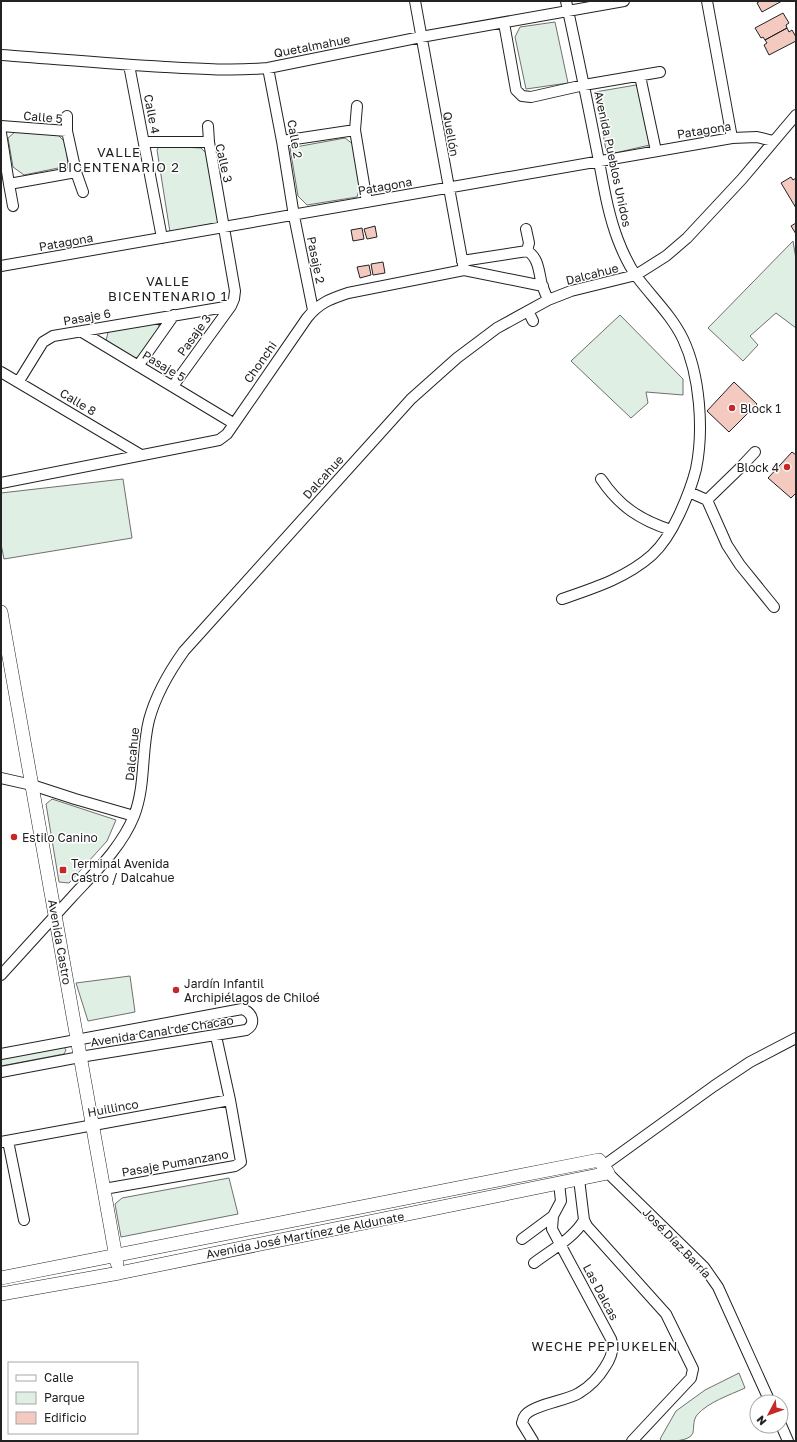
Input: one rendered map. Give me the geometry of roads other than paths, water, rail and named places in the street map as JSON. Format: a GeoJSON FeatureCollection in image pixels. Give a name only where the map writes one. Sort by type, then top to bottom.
{"type":"FeatureCollection","features":[{"type":"Feature","properties":{"kind":"street","name":"Quellón"},"geometry":{"type":"LineString","coordinates":[[414,1],[463,266]]}},
{"type":"Feature","properties":{"kind":"street","name":"Quetalmahue"},"geometry":{"type":"LineString","coordinates":[[1,55],[218,70],[268,68],[421,37],[504,23],[568,6],[624,1]]}},
{"type":"Feature","properties":{"kind":"street"},"geometry":{"type":"LineString","coordinates":[[707,1],[732,138]]}},
{"type":"Feature","properties":{"kind":"street","name":"Avenida Pueblos Unidos"},"geometry":{"type":"LineString","coordinates":[[562,599],[610,582],[634,568],[652,554],[672,530],[689,492],[696,468],[699,441],[699,412],[693,370],[683,339],[675,325],[636,276],[626,258],[618,238],[608,203],[568,6]]}},
{"type":"Feature","properties":{"kind":"street"},"geometry":{"type":"LineString","coordinates":[[504,23],[515,85],[519,94],[522,96],[531,97],[584,85],[660,72]]}},
{"type":"Feature","properties":{"kind":"street","name":"Calle 4"},"geometry":{"type":"LineString","coordinates":[[129,65],[162,238]]}},
{"type":"Feature","properties":{"kind":"street","name":"Calle 2"},"geometry":{"type":"LineString","coordinates":[[268,68],[294,216]]}},
{"type":"Feature","properties":{"kind":"street"},"geometry":{"type":"LineString","coordinates":[[640,76],[656,151]]}},
{"type":"Feature","properties":{"kind":"street"},"geometry":{"type":"LineString","coordinates":[[357,106],[355,130],[367,202]]}},
{"type":"Feature","properties":{"kind":"street","name":"Dalcahue"},"geometry":{"type":"LineString","coordinates":[[1,975],[116,849],[134,816],[142,788],[149,721],[158,694],[170,671],[184,650],[411,399],[462,354],[497,328],[548,300],[571,291],[636,276],[653,266],[679,247],[742,179],[796,115]]}},
{"type":"Feature","properties":{"kind":"street"},"geometry":{"type":"LineString","coordinates":[[67,116],[67,131]]}},
{"type":"Feature","properties":{"kind":"street","name":"Calle 5"},"geometry":{"type":"LineString","coordinates":[[1,126],[67,131],[76,172],[83,192]]}},
{"type":"Feature","properties":{"kind":"street"},"geometry":{"type":"LineString","coordinates":[[208,126],[209,142]]}},
{"type":"Feature","properties":{"kind":"street"},"geometry":{"type":"LineString","coordinates":[[282,141],[355,130]]}},
{"type":"Feature","properties":{"kind":"street"},"geometry":{"type":"LineString","coordinates":[[1,133],[13,206]]}},
{"type":"Feature","properties":{"kind":"street","name":"Patagona"},"geometry":{"type":"LineString","coordinates":[[1,266],[294,216],[732,138],[757,136],[773,141]]}},
{"type":"Feature","properties":{"kind":"street","name":"Calle 3"},"geometry":{"type":"LineString","coordinates":[[144,142],[209,142],[224,228]]}},
{"type":"Feature","properties":{"kind":"street"},"geometry":{"type":"LineString","coordinates":[[9,184],[76,172]]}},
{"type":"Feature","properties":{"kind":"street","name":"Pasaje 2"},"geometry":{"type":"LineString","coordinates":[[294,216],[313,310]]}},
{"type":"Feature","properties":{"kind":"street","name":"Pasaje 3"},"geometry":{"type":"LineString","coordinates":[[173,386],[231,306],[234,299],[235,291],[224,228]]}},
{"type":"Feature","properties":{"kind":"street"},"geometry":{"type":"LineString","coordinates":[[526,229],[529,243],[527,251]]}},
{"type":"Feature","properties":{"kind":"street"},"geometry":{"type":"LineString","coordinates":[[463,266],[521,251],[527,251],[532,253],[535,258],[548,300]]}},
{"type":"Feature","properties":{"kind":"street","name":"Chonchi"},"geometry":{"type":"LineString","coordinates":[[1,483],[219,440],[227,434],[233,423],[313,310],[333,298],[348,293],[463,266],[543,286]]}},
{"type":"Feature","properties":{"kind":"street","name":"Pasaje 6"},"geometry":{"type":"LineString","coordinates":[[19,382],[43,342],[54,336],[231,306]]}},
{"type":"Feature","properties":{"kind":"street"},"geometry":{"type":"LineString","coordinates":[[528,311],[533,321]]}},
{"type":"Feature","properties":{"kind":"street"},"geometry":{"type":"LineString","coordinates":[[138,366],[174,315]]}},
{"type":"Feature","properties":{"kind":"street","name":"Pasaje 5"},"geometry":{"type":"LineString","coordinates":[[82,332],[233,423]]}},
{"type":"Feature","properties":{"kind":"street","name":"Calle 8"},"geometry":{"type":"LineString","coordinates":[[1,372],[141,455]]}},
{"type":"Feature","properties":{"kind":"street"},"geometry":{"type":"LineString","coordinates":[[707,500],[735,474],[755,452]]}},
{"type":"Feature","properties":{"kind":"street"},"geometry":{"type":"LineString","coordinates":[[601,479],[617,500],[636,514],[656,525],[672,530]]}},
{"type":"Feature","properties":{"kind":"street"},"geometry":{"type":"LineString","coordinates":[[689,492],[707,500],[727,545],[740,565],[774,608]]}},
{"type":"Feature","properties":{"kind":"street","name":"Avenida Castro"},"geometry":{"type":"LineString","coordinates":[[1,612],[119,1272]]}},
{"type":"Feature","properties":{"kind":"street"},"geometry":{"type":"LineString","coordinates":[[1,778],[32,785],[134,816]]}},
{"type":"Feature","properties":{"kind":"street","name":"Avenida Canal de Chacao"},"geometry":{"type":"LineString","coordinates":[[1,1054],[78,1041],[242,1009],[247,1010],[251,1014],[253,1024],[251,1028],[246,1030],[216,1036],[80,1057],[1,1072]]}},
{"type":"Feature","properties":{"kind":"street","name":"Pasaje Pumanzano"},"geometry":{"type":"LineString","coordinates":[[104,1189],[238,1164],[241,1159],[216,1036]]}},
{"type":"Feature","properties":{"kind":"street"},"geometry":{"type":"LineString","coordinates":[[603,1167],[714,1086],[750,1062],[796,1038]]}},
{"type":"Feature","properties":{"kind":"street","name":"Huillinco"},"geometry":{"type":"LineString","coordinates":[[5,1141],[230,1100]]}},
{"type":"Feature","properties":{"kind":"street"},"geometry":{"type":"LineString","coordinates":[[5,1141],[24,1220]]}},
{"type":"Feature","properties":{"kind":"street","name":"Avenida José Martínez de Aldunate"},"geometry":{"type":"LineString","coordinates":[[1,1294],[119,1272],[579,1179],[603,1167]]}},
{"type":"Feature","properties":{"kind":"street","name":"Avenida José Martínez de Aldunate"},"geometry":{"type":"LineString","coordinates":[[1,1278],[116,1255],[603,1167]]}},
{"type":"Feature","properties":{"kind":"street","name":"José Díaz Barría"},"geometry":{"type":"LineString","coordinates":[[603,1167],[704,1267],[718,1287],[766,1394]]}},
{"type":"Feature","properties":{"kind":"street"},"geometry":{"type":"LineString","coordinates":[[579,1179],[586,1223],[666,1314],[693,1369],[691,1378],[632,1441]]}},
{"type":"Feature","properties":{"kind":"street"},"geometry":{"type":"LineString","coordinates":[[522,1240],[553,1216],[562,1201],[559,1183]]}},
{"type":"Feature","properties":{"kind":"street"},"geometry":{"type":"LineString","coordinates":[[553,1216],[552,1229],[560,1244]]}},
{"type":"Feature","properties":{"kind":"street"},"geometry":{"type":"LineString","coordinates":[[534,1263],[586,1223]]}},
{"type":"Feature","properties":{"kind":"street","name":"Las Dalcas"},"geometry":{"type":"LineString","coordinates":[[533,1441],[522,1423],[524,1417],[532,1409],[565,1400],[580,1393],[603,1370],[608,1363],[614,1346],[560,1244]]}},
{"type":"Feature","properties":{"kind":"place","name":"Block 1"},"geometry":{"type":"Point","coordinates":[732,408]}},
{"type":"Feature","properties":{"kind":"place","name":"Block 4"},"geometry":{"type":"Point","coordinates":[787,467]}},
{"type":"Feature","properties":{"kind":"place","name":"Estilo Canino"},"geometry":{"type":"Point","coordinates":[14,837]}},
{"type":"Feature","properties":{"kind":"place","name":"Terminal Avenida Castro / Dalcahue"},"geometry":{"type":"Point","coordinates":[63,870]}},
{"type":"Feature","properties":{"kind":"place","name":"Jardín Infantil Archipiélagos de Chiloé"},"geometry":{"type":"Point","coordinates":[176,990]}},
{"type":"Feature","properties":{"kind":"district","name":"VALLE BICENTENARIO 2"},"geometry":{"type":"Point","coordinates":[119,160]}},
{"type":"Feature","properties":{"kind":"district","name":"VALLE BICENTENARIO 1"},"geometry":{"type":"Point","coordinates":[168,288]}},
{"type":"Feature","properties":{"kind":"district","name":"WECHE PEPIUKELEN"},"geometry":{"type":"Point","coordinates":[605,1346]}}]}
